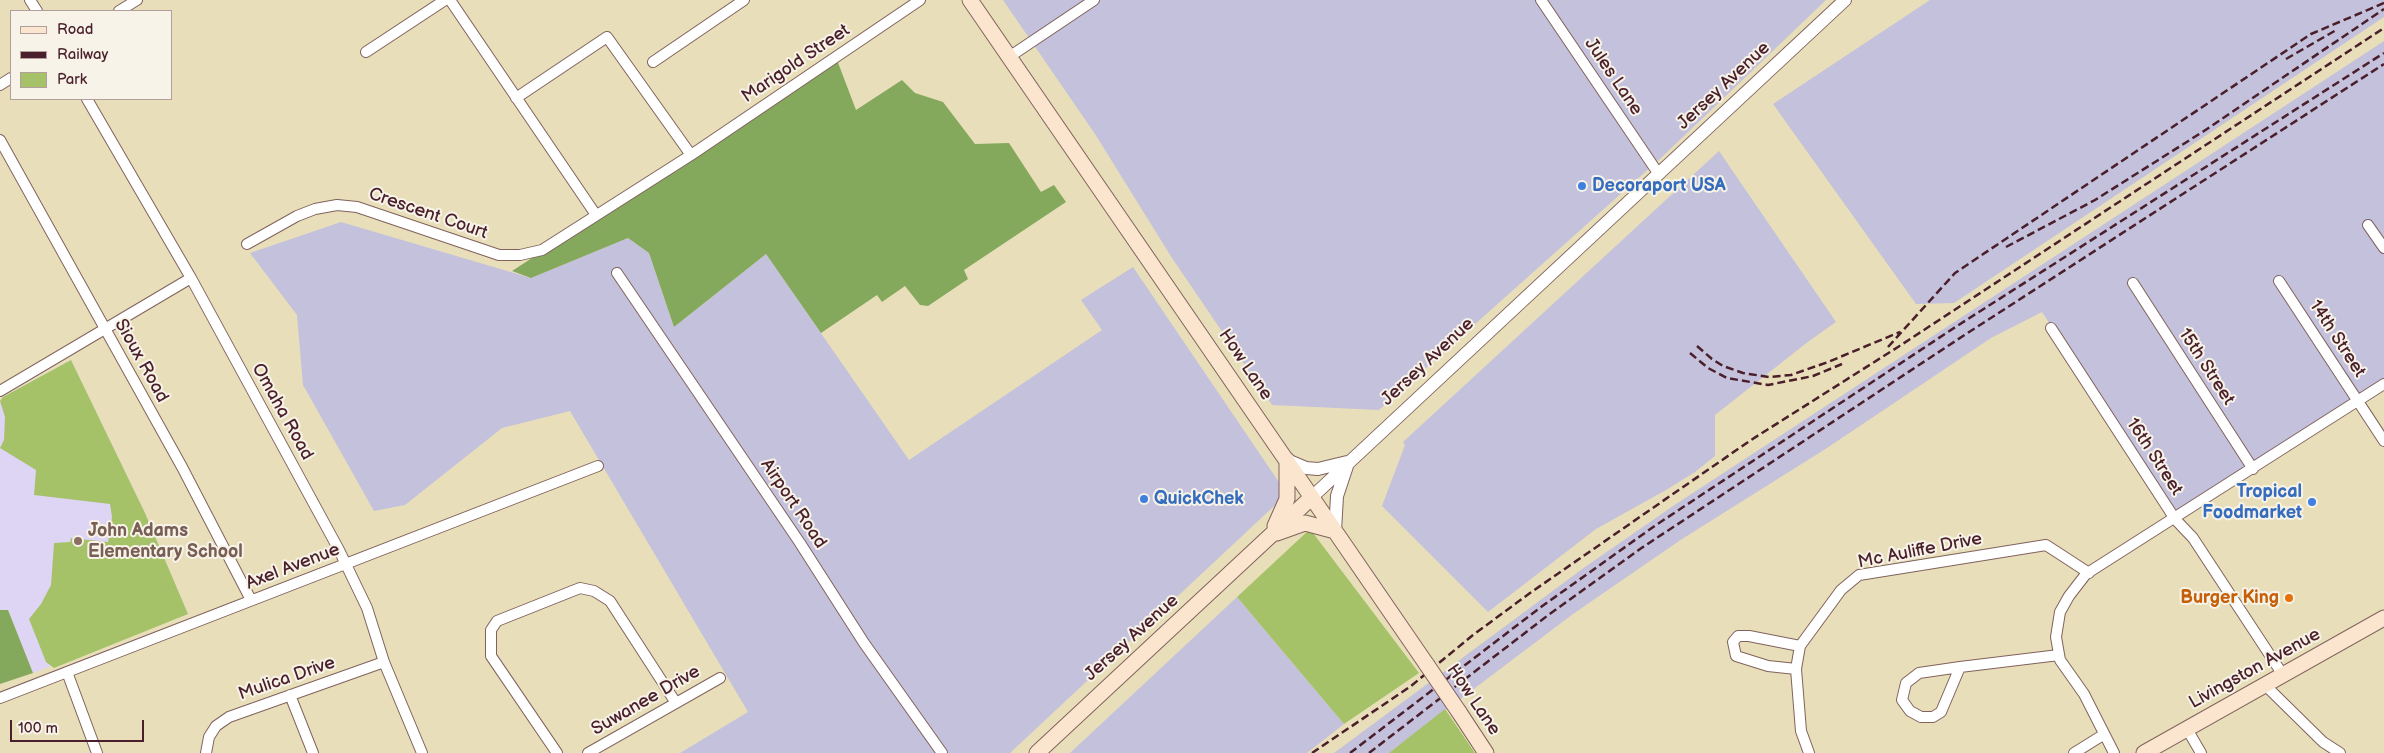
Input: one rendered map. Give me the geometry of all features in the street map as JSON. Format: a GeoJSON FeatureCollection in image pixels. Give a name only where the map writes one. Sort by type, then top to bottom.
{"type":"FeatureCollection","features":[{"type":"Feature","properties":{"kind":"main road","name":"How Lane"},"geometry":{"type":"LineString","coordinates":[[970,0],[1486,753]]}},
{"type":"Feature","properties":{"kind":"main road"},"geometry":{"type":"LineString","coordinates":[[1270,536],[1287,499],[1287,460]]}},
{"type":"Feature","properties":{"kind":"main road","name":"Jersey Avenue"},"geometry":{"type":"LineString","coordinates":[[1037,753],[1312,497]]}},
{"type":"Feature","properties":{"kind":"main road"},"geometry":{"type":"LineString","coordinates":[[1270,536],[1305,523],[1335,531]]}},
{"type":"Feature","properties":{"kind":"main road","name":"Livingston Avenue"},"geometry":{"type":"LineString","coordinates":[[2144,753],[2384,618]]}},
{"type":"Feature","properties":{"kind":"street"},"geometry":{"type":"LineString","coordinates":[[121,10],[138,0]]}},
{"type":"Feature","properties":{"kind":"street"},"geometry":{"type":"LineString","coordinates":[[366,52],[446,0]]}},
{"type":"Feature","properties":{"kind":"street"},"geometry":{"type":"LineString","coordinates":[[450,0],[596,215]]}},
{"type":"Feature","properties":{"kind":"street"},"geometry":{"type":"LineString","coordinates":[[653,62],[744,0]]}},
{"type":"Feature","properties":{"kind":"street","name":"Marigold Street"},"geometry":{"type":"LineString","coordinates":[[691,155],[920,0]]}},
{"type":"Feature","properties":{"kind":"street"},"geometry":{"type":"LineString","coordinates":[[1009,57],[1094,0]]}},
{"type":"Feature","properties":{"kind":"street","name":"Jules Lane"},"geometry":{"type":"LineString","coordinates":[[1541,0],[1658,173]]}},
{"type":"Feature","properties":{"kind":"street","name":"Jersey Avenue"},"geometry":{"type":"LineString","coordinates":[[1312,497],[1845,0]]}},
{"type":"Feature","properties":{"kind":"street"},"geometry":{"type":"LineString","coordinates":[[516,98],[607,37],[691,155]]}},
{"type":"Feature","properties":{"kind":"street","name":"Omaha Road"},"geometry":{"type":"LineString","coordinates":[[88,100],[191,278],[346,564],[367,608],[384,662],[422,753]]}},
{"type":"Feature","properties":{"kind":"street","name":"Sioux Road"},"geometry":{"type":"LineString","coordinates":[[0,140],[182,466],[252,600]]}},
{"type":"Feature","properties":{"kind":"street","name":"Crescent Court"},"geometry":{"type":"LineString","coordinates":[[247,244],[298,216],[315,209],[337,205],[357,207],[499,255],[520,255],[542,250],[691,155]]}},
{"type":"Feature","properties":{"kind":"street"},"geometry":{"type":"LineString","coordinates":[[2368,225],[2384,248]]}},
{"type":"Feature","properties":{"kind":"street","name":"Airport Road"},"geometry":{"type":"LineString","coordinates":[[617,273],[795,535],[864,643],[942,753]]}},
{"type":"Feature","properties":{"kind":"street"},"geometry":{"type":"LineString","coordinates":[[0,391],[191,278]]}},
{"type":"Feature","properties":{"kind":"street","name":"14th Street"},"geometry":{"type":"LineString","coordinates":[[2279,281],[2384,441]]}},
{"type":"Feature","properties":{"kind":"street","name":"15th Street"},"geometry":{"type":"LineString","coordinates":[[2132,283],[2253,469]]}},
{"type":"Feature","properties":{"kind":"street","name":"16th Street"},"geometry":{"type":"LineString","coordinates":[[2051,328],[2175,519],[2193,538],[2283,675]]}},
{"type":"Feature","properties":{"kind":"street"},"geometry":{"type":"LineString","coordinates":[[2114,753],[2103,735],[2084,694],[2059,655],[2056,638],[2060,612],[2069,596],[2089,573],[2384,384]]}},
{"type":"Feature","properties":{"kind":"street"},"geometry":{"type":"LineString","coordinates":[[1287,460],[1306,468],[1318,470],[1349,461]]}},
{"type":"Feature","properties":{"kind":"street"},"geometry":{"type":"LineString","coordinates":[[1335,531],[1336,496],[1349,461]]}},
{"type":"Feature","properties":{"kind":"street","name":"Axel Avenue"},"geometry":{"type":"LineString","coordinates":[[0,698],[598,466]]}},
{"type":"Feature","properties":{"kind":"street","name":"Mc Auliffe Drive"},"geometry":{"type":"LineString","coordinates":[[1809,753],[1801,731],[1796,669],[1800,646],[1841,590],[1859,575],[2046,545],[2089,573]]}},
{"type":"Feature","properties":{"kind":"street"},"geometry":{"type":"LineString","coordinates":[[557,753],[491,656],[491,630],[497,621],[580,588],[586,588],[610,602],[676,703]]}},
{"type":"Feature","properties":{"kind":"street"},"geometry":{"type":"LineString","coordinates":[[1796,669],[1768,666],[1736,656],[1733,650],[1733,642],[1738,636],[1749,636],[1800,646]]}},
{"type":"Feature","properties":{"kind":"street"},"geometry":{"type":"LineString","coordinates":[[1960,667],[1941,712],[1933,717],[1921,717],[1910,712],[1902,700],[1906,684],[1919,673],[1960,667],[2059,655]]}},
{"type":"Feature","properties":{"kind":"street","name":"Mulica Drive"},"geometry":{"type":"LineString","coordinates":[[206,753],[208,738],[216,726],[229,717],[384,662]]}},
{"type":"Feature","properties":{"kind":"street"},"geometry":{"type":"LineString","coordinates":[[67,672],[97,753]]}},
{"type":"Feature","properties":{"kind":"street","name":"Suwanee Drive"},"geometry":{"type":"LineString","coordinates":[[588,753],[720,678]]}},
{"type":"Feature","properties":{"kind":"street"},"geometry":{"type":"LineString","coordinates":[[2265,685],[2311,731],[2340,753]]}},
{"type":"Feature","properties":{"kind":"street"},"geometry":{"type":"LineString","coordinates":[[290,695],[313,753]]}},
{"type":"Feature","properties":{"kind":"street"},"geometry":{"type":"LineString","coordinates":[[2187,729],[2201,753]]}},
{"type":"Feature","properties":{"kind":"street"},"geometry":{"type":"LineString","coordinates":[[2074,753],[2103,735]]}},
{"type":"Feature","properties":{"kind":"shaded area"},"geometry":{"type":"Polygon","coordinates":[[[1003,0],[1826,0],[1662,157],[1379,410],[1272,405],[1172,258],[1095,134],[1003,0]]]}},
{"type":"Feature","properties":{"kind":"shaded area"},"geometry":{"type":"Polygon","coordinates":[[[1930,0],[2384,0],[2384,17],[1954,303],[1916,304],[1773,104],[1930,0]]]}},
{"type":"Feature","properties":{"kind":"shaded area"},"geometry":{"type":"Polygon","coordinates":[[[2384,41],[2384,382],[2179,521],[2042,312],[1991,338],[1827,448],[1682,539],[1573,614],[1389,753],[1334,753],[1585,567],[1676,504],[2384,41]]]}},
{"type":"Feature","properties":{"kind":"shaded area"},"geometry":{"type":"Polygon","coordinates":[[[1719,151],[1836,322],[1715,415],[1715,456],[1695,472],[1666,490],[1596,529],[1488,612],[1382,506],[1405,445],[1403,442],[1719,151]]]}},
{"type":"Feature","properties":{"kind":"shaded area"},"geometry":{"type":"Polygon","coordinates":[[[341,222],[531,278],[628,238],[649,253],[674,327],[766,254],[909,460],[1102,330],[1081,300],[1133,267],[1287,494],[1010,753],[680,753],[748,712],[570,411],[502,428],[405,505],[374,511],[303,385],[297,315],[250,253],[341,222]]]}},
{"type":"Feature","properties":{"kind":"shaded area","name":"John Adams Elementary School"},"geometry":{"type":"Polygon","coordinates":[[[71,360],[145,513],[188,614],[33,673],[8,610],[0,610],[0,401],[3,397],[71,360]]]}},
{"type":"Feature","properties":{"kind":"shaded area"},"geometry":{"type":"Polygon","coordinates":[[[1237,597],[1344,724],[1307,753],[1070,753],[1237,597]]]}},
{"type":"Feature","properties":{"kind":"green space"},"geometry":{"type":"Polygon","coordinates":[[[837,60],[856,110],[902,80],[915,93],[943,102],[975,144],[1009,143],[1041,192],[1054,185],[1066,202],[964,270],[968,279],[928,306],[920,305],[905,286],[882,302],[877,295],[821,333],[766,254],[674,327],[649,253],[628,238],[531,278],[512,271],[837,60]]]}},
{"type":"Feature","properties":{"kind":"green space","name":"John Adams Elementary School"},"geometry":{"type":"Polygon","coordinates":[[[71,360],[145,513],[188,614],[54,668],[46,662],[29,619],[41,604],[51,585],[54,543],[70,542],[71,538],[108,542],[112,517],[110,504],[34,495],[36,470],[0,448],[4,440],[5,417],[0,401],[3,397],[71,360]]]}},
{"type":"Feature","properties":{"kind":"green space"},"geometry":{"type":"Polygon","coordinates":[[[1310,529],[1419,673],[1344,724],[1237,597],[1310,529]]]}},
{"type":"Feature","properties":{"kind":"green space"},"geometry":{"type":"Polygon","coordinates":[[[0,610],[8,610],[33,673],[0,684],[0,610]]]}},
{"type":"Feature","properties":{"kind":"green space"},"geometry":{"type":"Polygon","coordinates":[[[1445,709],[1475,753],[1389,753],[1445,709]]]}},
{"type":"Feature","properties":{"kind":"railway"},"geometry":{"type":"LineString","coordinates":[[1888,347],[1955,273],[2311,34],[2384,3]]}},
{"type":"Feature","properties":{"kind":"railway"},"geometry":{"type":"LineString","coordinates":[[2006,247],[2095,200],[2204,131],[2384,9]]}},
{"type":"Feature","properties":{"kind":"railway"},"geometry":{"type":"LineString","coordinates":[[1312,753],[1411,686],[1473,635],[1530,593],[1751,440],[1898,347],[2384,28]]}},
{"type":"Feature","properties":{"kind":"railway"},"geometry":{"type":"LineString","coordinates":[[2286,59],[2338,29]]}},
{"type":"Feature","properties":{"kind":"railway"},"geometry":{"type":"LineString","coordinates":[[1350,753],[1541,607],[1656,525],[1957,326],[2384,53]]}},
{"type":"Feature","properties":{"kind":"railway"},"geometry":{"type":"LineString","coordinates":[[1369,753],[1547,616],[1640,549],[1963,336],[2384,64]]}},
{"type":"Feature","properties":{"kind":"railway"},"geometry":{"type":"LineString","coordinates":[[1697,346],[1723,366],[1743,373],[1769,377],[1791,375],[1900,332]]}},
{"type":"Feature","properties":{"kind":"railway"},"geometry":{"type":"LineString","coordinates":[[1690,353],[1708,368],[1727,378],[1768,385],[1813,376],[1842,364]]}},
{"type":"Feature","properties":{"kind":"place","name":"Decoraport USA"},"geometry":{"type":"Point","coordinates":[1582,186]}},
{"type":"Feature","properties":{"kind":"place","name":"QuickChek"},"geometry":{"type":"Point","coordinates":[1144,499]}},
{"type":"Feature","properties":{"kind":"place","name":"Tropical Foodmarket"},"geometry":{"type":"Point","coordinates":[2312,502]}},
{"type":"Feature","properties":{"kind":"place","name":"John Adams Elementary School"},"geometry":{"type":"Point","coordinates":[78,541]}},
{"type":"Feature","properties":{"kind":"place","name":"Burger King"},"geometry":{"type":"Point","coordinates":[2289,598]}}]}
